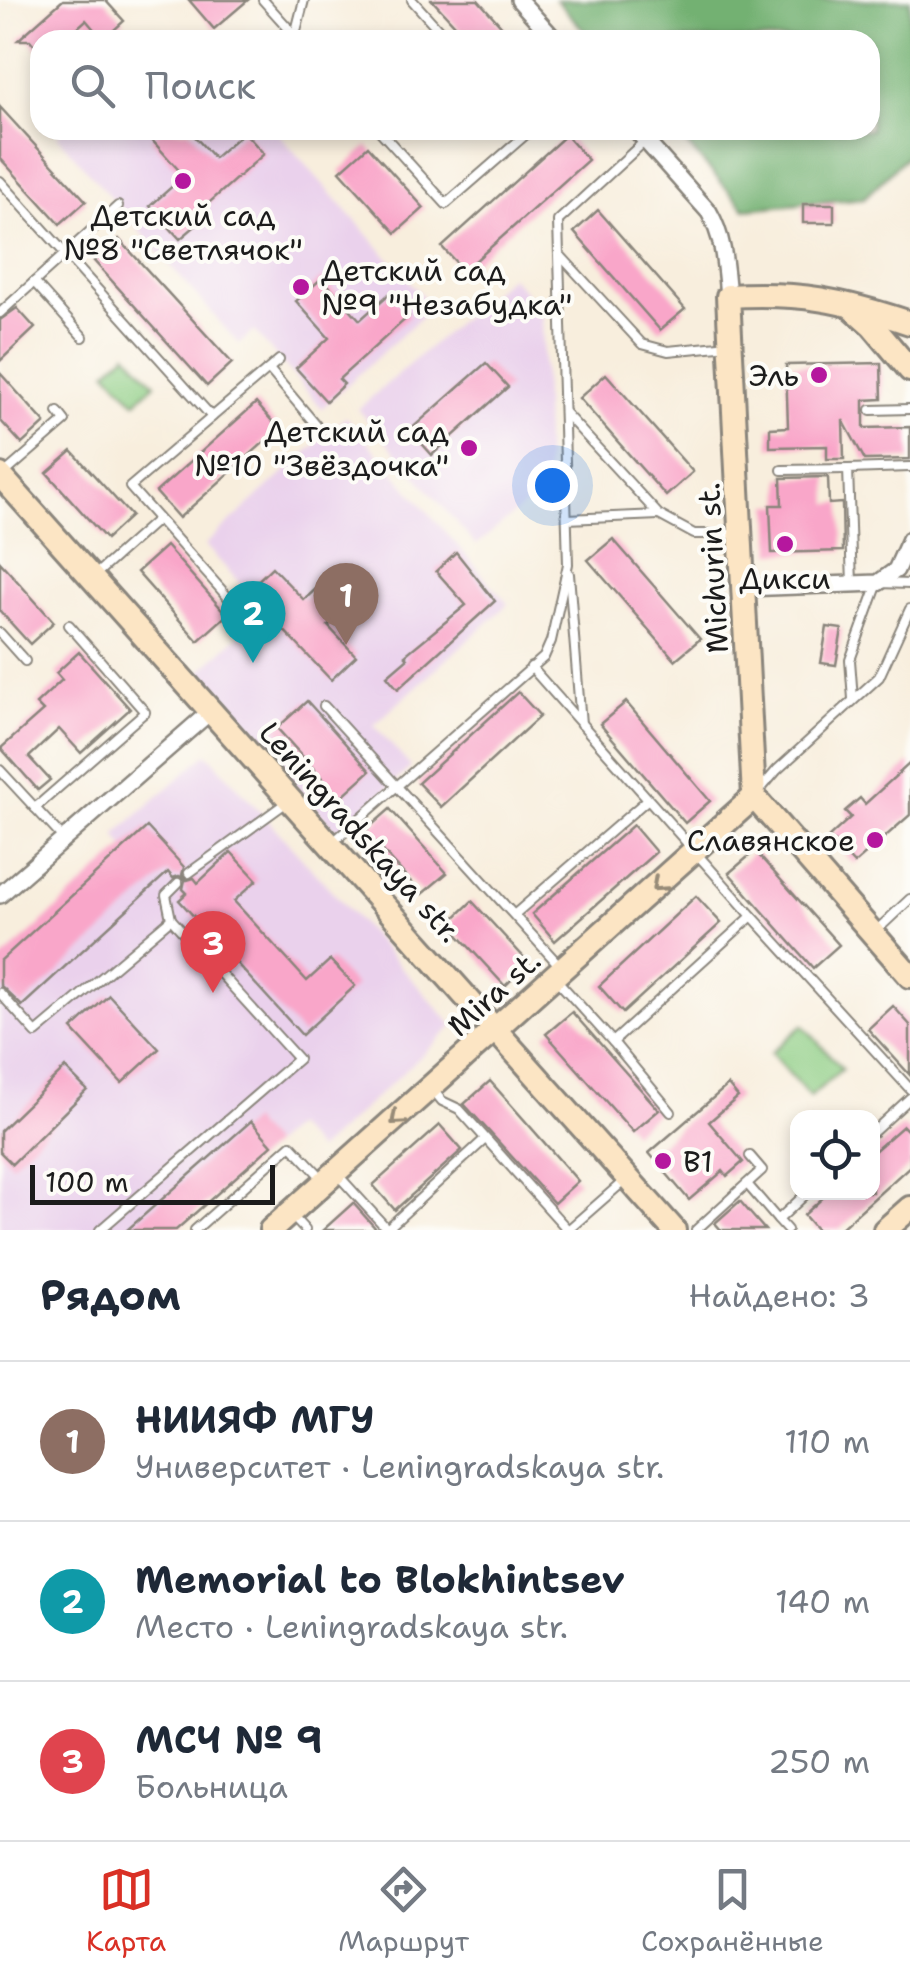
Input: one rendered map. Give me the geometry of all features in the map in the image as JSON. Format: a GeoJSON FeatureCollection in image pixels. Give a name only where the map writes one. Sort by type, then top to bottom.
{"type":"FeatureCollection","features":[{"type":"Feature","properties":{"kind":"street"},"geometry":{"type":"LineString","coordinates":[[519,0],[546,30]]}},
{"type":"Feature","properties":{"kind":"street","name":"Michurin st."},"geometry":{"type":"LineString","coordinates":[[645,140],[709,212],[722,238],[754,797]]}},
{"type":"Feature","properties":{"kind":"street"},"geometry":{"type":"LineString","coordinates":[[728,296],[782,294],[837,301],[910,323]]}},
{"type":"Feature","properties":{"kind":"street"},"geometry":{"type":"LineString","coordinates":[[837,301],[859,312],[910,370]]}},
{"type":"Feature","properties":{"kind":"street","name":"Leningradskaya str."},"geometry":{"type":"LineString","coordinates":[[1,476],[674,1230]]}},
{"type":"Feature","properties":{"kind":"street"},"geometry":{"type":"LineString","coordinates":[[744,588],[878,583],[896,570],[910,540]]}},
{"type":"Feature","properties":{"kind":"street"},"geometry":{"type":"LineString","coordinates":[[0,895],[212,710]]}},
{"type":"Feature","properties":{"kind":"street"},"geometry":{"type":"LineString","coordinates":[[754,797],[910,976]]}},
{"type":"Feature","properties":{"kind":"street","name":"Mira st."},"geometry":{"type":"LineString","coordinates":[[272,1230],[298,1222],[331,1177],[754,797]]}},
{"type":"Feature","properties":{"kind":"street"},"geometry":{"type":"LineString","coordinates":[[885,1230],[910,1208]]}},
{"type":"Feature","properties":{"kind":"lane"},"geometry":{"type":"LineString","coordinates":[[263,0],[290,30]]}},
{"type":"Feature","properties":{"kind":"lane"},"geometry":{"type":"LineString","coordinates":[[298,30],[304,0]]}},
{"type":"Feature","properties":{"kind":"lane"},"geometry":{"type":"LineString","coordinates":[[412,0],[439,30]]}},
{"type":"Feature","properties":{"kind":"lane"},"geometry":{"type":"LineString","coordinates":[[388,140],[446,204],[519,140]]}},
{"type":"Feature","properties":{"kind":"lane"},"geometry":{"type":"LineString","coordinates":[[580,724],[568,564],[558,220],[636,140]]}},
{"type":"Feature","properties":{"kind":"lane"},"geometry":{"type":"LineString","coordinates":[[0,181],[212,416]]}},
{"type":"Feature","properties":{"kind":"lane"},"geometry":{"type":"LineString","coordinates":[[0,314],[118,206]]}},
{"type":"Feature","properties":{"kind":"lane"},"geometry":{"type":"LineString","coordinates":[[559,254],[642,344],[668,351],[731,345]]}},
{"type":"Feature","properties":{"kind":"lane"},"geometry":{"type":"LineString","coordinates":[[34,282],[83,337]]}},
{"type":"Feature","properties":{"kind":"lane"},"geometry":{"type":"LineString","coordinates":[[242,614],[130,487],[280,360]]}},
{"type":"Feature","properties":{"kind":"lane"},"geometry":{"type":"LineString","coordinates":[[269,369],[316,425]]}},
{"type":"Feature","properties":{"kind":"lane"},"geometry":{"type":"LineString","coordinates":[[871,410],[910,409]]}},
{"type":"Feature","properties":{"kind":"lane"},"geometry":{"type":"LineString","coordinates":[[1,476],[65,422],[58,412]]}},
{"type":"Feature","properties":{"kind":"lane"},"geometry":{"type":"LineString","coordinates":[[564,412],[659,514],[694,534],[741,534]]}},
{"type":"Feature","properties":{"kind":"lane"},"geometry":{"type":"LineString","coordinates":[[782,470],[910,467]]}},
{"type":"Feature","properties":{"kind":"lane"},"geometry":{"type":"LineString","coordinates":[[848,469],[852,584]]}},
{"type":"Feature","properties":{"kind":"lane"},"geometry":{"type":"LineString","coordinates":[[567,520],[659,514]]}},
{"type":"Feature","properties":{"kind":"lane"},"geometry":{"type":"LineString","coordinates":[[92,578],[158,519]]}},
{"type":"Feature","properties":{"kind":"lane"},"geometry":{"type":"LineString","coordinates":[[330,844],[544,657],[568,564]]}},
{"type":"Feature","properties":{"kind":"lane"},"geometry":{"type":"LineString","coordinates":[[853,699],[850,660],[878,583],[910,584]]}},
{"type":"Feature","properties":{"kind":"lane"},"geometry":{"type":"LineString","coordinates":[[754,797],[772,775],[880,677],[910,609]]}},
{"type":"Feature","properties":{"kind":"lane"},"geometry":{"type":"LineString","coordinates":[[35,808],[145,712],[69,625]]}},
{"type":"Feature","properties":{"kind":"lane"},"geometry":{"type":"LineString","coordinates":[[0,633],[25,661]]}},
{"type":"Feature","properties":{"kind":"lane"},"geometry":{"type":"LineString","coordinates":[[531,667],[693,854],[910,1090]]}},
{"type":"Feature","properties":{"kind":"lane"},"geometry":{"type":"LineString","coordinates":[[324,706],[515,914],[670,1112]]}},
{"type":"Feature","properties":{"kind":"lane"},"geometry":{"type":"LineString","coordinates":[[0,770],[63,838]]}},
{"type":"Feature","properties":{"kind":"lane"},"geometry":{"type":"LineString","coordinates":[[189,873],[290,799]]}},
{"type":"Feature","properties":{"kind":"lane"},"geometry":{"type":"LineString","coordinates":[[515,914],[647,800]]}},
{"type":"Feature","properties":{"kind":"lane"},"geometry":{"type":"LineString","coordinates":[[100,1230],[298,1059],[171,918],[166,895],[178,883]]}},
{"type":"Feature","properties":{"kind":"lane"},"geometry":{"type":"LineString","coordinates":[[872,934],[910,899]]}},
{"type":"Feature","properties":{"kind":"lane"},"geometry":{"type":"LineString","coordinates":[[612,1042],[752,916]]}},
{"type":"Feature","properties":{"kind":"lane"},"geometry":{"type":"LineString","coordinates":[[0,993],[36,1034],[171,918]]}},
{"type":"Feature","properties":{"kind":"lane"},"geometry":{"type":"LineString","coordinates":[[432,1088],[442,1101],[459,1109],[568,1230],[628,1178]]}},
{"type":"Feature","properties":{"kind":"lane"},"geometry":{"type":"LineString","coordinates":[[880,1126],[910,1098]]}},
{"type":"Feature","properties":{"kind":"lane"},"geometry":{"type":"LineString","coordinates":[[282,1136],[388,1230],[486,1138]]}},
{"type":"Feature","properties":{"kind":"lane"},"geometry":{"type":"LineString","coordinates":[[195,1230],[291,1145]]}},
{"type":"Feature","properties":{"kind":"lane"},"geometry":{"type":"LineString","coordinates":[[696,1230],[762,1170],[750,1156]]}},
{"type":"Feature","properties":{"kind":"lane"},"geometry":{"type":"LineString","coordinates":[[746,1184],[787,1230]]}},
{"type":"Feature","properties":{"kind":"lane"},"geometry":{"type":"LineString","coordinates":[[778,1220],[799,1200]]}},
{"type":"Feature","properties":{"kind":"shaded area","name":"Детский сад №9 \"Незабудка\""},"geometry":{"type":"Polygon","coordinates":[[[60,140],[284,140],[432,307],[322,408],[254,331],[239,344],[60,140]]]}},
{"type":"Feature","properties":{"kind":"shaded area","name":"Детский сад №10 \"Звёздочка\""},"geometry":{"type":"Polygon","coordinates":[[[511,276],[542,311],[546,488],[476,545],[358,409],[511,276]]]}},
{"type":"Feature","properties":{"kind":"shaded area"},"geometry":{"type":"Polygon","coordinates":[[[346,417],[508,604],[374,725],[411,767],[339,833],[192,679],[265,611],[205,545],[346,417]]]}},
{"type":"Feature","properties":{"kind":"shaded area"},"geometry":{"type":"Polygon","coordinates":[[[207,753],[454,1026],[317,1151],[294,1126],[176,1230],[0,1230],[0,961],[125,847],[115,835],[207,753]]]}},
{"type":"Feature","properties":{"kind":"green space"},"geometry":{"type":"Polygon","coordinates":[[[556,0],[910,0],[910,153],[864,198],[745,209],[683,140],[880,140],[880,30],[584,30],[556,0]]]}},
{"type":"Feature","properties":{"kind":"green space"},"geometry":{"type":"Polygon","coordinates":[[[127,353],[155,384],[135,402],[107,371],[127,353]]]}},
{"type":"Feature","properties":{"kind":"green space"},"geometry":{"type":"Polygon","coordinates":[[[803,1025],[842,1069],[810,1097],[771,1053],[803,1025]]]}},
{"type":"Feature","properties":{"kind":"building"},"geometry":{"type":"Polygon","coordinates":[[[63,0],[105,0],[124,21],[114,30],[94,30],[86,20],[75,30],[30,30],[30,40],[18,40],[63,0]]]}},
{"type":"Feature","properties":{"kind":"building"},"geometry":{"type":"Polygon","coordinates":[[[189,0],[248,0],[214,29],[189,0]]]}},
{"type":"Feature","properties":{"kind":"building"},"geometry":{"type":"Polygon","coordinates":[[[432,0],[478,0],[505,30],[460,30],[432,0]]]}},
{"type":"Feature","properties":{"kind":"building"},"geometry":{"type":"Polygon","coordinates":[[[0,107],[86,201],[60,224],[0,158],[0,107]]]}},
{"type":"Feature","properties":{"kind":"building"},"geometry":{"type":"Polygon","coordinates":[[[152,140],[198,140],[214,158],[235,140],[251,140],[264,154],[193,217],[199,223],[180,239],[150,206],[184,176],[152,140]]]}},
{"type":"Feature","properties":{"kind":"building"},"geometry":{"type":"Polygon","coordinates":[[[560,140],[570,140],[588,160],[464,271],[442,247],[560,140]]]}},
{"type":"Feature","properties":{"kind":"building"},"geometry":{"type":"Polygon","coordinates":[[[368,146],[424,208],[396,233],[340,171],[368,146]]]}},
{"type":"Feature","properties":{"kind":"building"},"geometry":{"type":"Polygon","coordinates":[[[803,204],[834,204],[834,223],[803,223],[803,204]]]}},
{"type":"Feature","properties":{"kind":"building"},"geometry":{"type":"Polygon","coordinates":[[[598,210],[685,309],[660,330],[574,232],[598,210]]]}},
{"type":"Feature","properties":{"kind":"building"},"geometry":{"type":"Polygon","coordinates":[[[119,239],[232,363],[207,386],[94,261],[119,239]]]}},
{"type":"Feature","properties":{"kind":"building"},"geometry":{"type":"Polygon","coordinates":[[[322,278],[360,320],[389,294],[409,316],[339,379],[344,384],[326,401],[296,368],[329,338],[296,301],[322,278]]]}},
{"type":"Feature","properties":{"kind":"building"},"geometry":{"type":"Polygon","coordinates":[[[17,308],[35,328],[0,361],[0,320],[17,308]]]}},
{"type":"Feature","properties":{"kind":"building"},"geometry":{"type":"Polygon","coordinates":[[[486,363],[508,387],[432,455],[410,430],[486,363]]]}},
{"type":"Feature","properties":{"kind":"building"},"geometry":{"type":"Polygon","coordinates":[[[881,363],[882,399],[864,400],[864,428],[910,427],[910,459],[865,460],[843,420],[844,459],[827,459],[827,446],[770,447],[770,428],[788,427],[786,365],[881,363]]]}},
{"type":"Feature","properties":{"kind":"building"},"geometry":{"type":"Polygon","coordinates":[[[0,373],[45,423],[22,444],[0,420],[0,373]]]}},
{"type":"Feature","properties":{"kind":"building"},"geometry":{"type":"Polygon","coordinates":[[[606,374],[693,472],[666,496],[579,398],[606,374]]]}},
{"type":"Feature","properties":{"kind":"building"},"geometry":{"type":"Polygon","coordinates":[[[256,403],[279,429],[179,518],[156,492],[256,403]]]}},
{"type":"Feature","properties":{"kind":"building"},"geometry":{"type":"Polygon","coordinates":[[[72,451],[131,516],[106,539],[47,473],[72,451]]]}},
{"type":"Feature","properties":{"kind":"building"},"geometry":{"type":"Polygon","coordinates":[[[828,477],[829,504],[842,503],[843,551],[772,553],[770,505],[782,505],[781,478],[828,477]]]}},
{"type":"Feature","properties":{"kind":"building"},"geometry":{"type":"Polygon","coordinates":[[[613,539],[700,639],[675,660],[588,560],[613,539]]]}},
{"type":"Feature","properties":{"kind":"building"},"geometry":{"type":"Polygon","coordinates":[[[166,546],[227,615],[198,641],[137,572],[166,546]]]}},
{"type":"Feature","properties":{"kind":"building"},"geometry":{"type":"Polygon","coordinates":[[[456,552],[495,601],[398,689],[387,676],[408,658],[405,655],[466,605],[436,571],[456,552]]]}},
{"type":"Feature","properties":{"kind":"building"},"geometry":{"type":"Polygon","coordinates":[[[0,562],[54,622],[30,644],[0,611],[0,562]]]}},
{"type":"Feature","properties":{"kind":"building"},"geometry":{"type":"Polygon","coordinates":[[[272,567],[304,600],[333,573],[357,599],[328,626],[356,656],[331,680],[247,591],[272,567]]]}},
{"type":"Feature","properties":{"kind":"building"},"geometry":{"type":"Polygon","coordinates":[[[827,627],[842,629],[836,665],[821,663],[827,627]]]}},
{"type":"Feature","properties":{"kind":"building"},"geometry":{"type":"Polygon","coordinates":[[[79,652],[130,709],[81,753],[59,729],[29,757],[50,780],[38,790],[1,748],[43,711],[36,704],[62,680],[56,673],[79,652]]]}},
{"type":"Feature","properties":{"kind":"building"},"geometry":{"type":"Polygon","coordinates":[[[518,692],[540,716],[441,807],[418,783],[518,692]]]}},
{"type":"Feature","properties":{"kind":"building"},"geometry":{"type":"Polygon","coordinates":[[[307,701],[370,771],[340,798],[277,728],[307,701]]]}},
{"type":"Feature","properties":{"kind":"building"},"geometry":{"type":"Polygon","coordinates":[[[626,702],[710,801],[685,823],[600,724],[626,702]]]}},
{"type":"Feature","properties":{"kind":"building"},"geometry":{"type":"Polygon","coordinates":[[[910,763],[910,815],[854,864],[829,837],[851,817],[845,811],[860,798],[865,804],[910,763]]]}},
{"type":"Feature","properties":{"kind":"building"},"geometry":{"type":"Polygon","coordinates":[[[390,809],[447,873],[422,894],[365,831],[390,809]]]}},
{"type":"Feature","properties":{"kind":"building"},"geometry":{"type":"Polygon","coordinates":[[[633,825],[656,852],[555,941],[532,914],[633,825]]]}},
{"type":"Feature","properties":{"kind":"building"},"geometry":{"type":"Polygon","coordinates":[[[147,827],[184,867],[182,875],[187,880],[194,878],[198,883],[231,852],[257,880],[234,901],[307,981],[330,960],[355,986],[302,1035],[179,900],[187,893],[183,889],[185,880],[173,878],[168,872],[22,1006],[0,985],[0,961],[147,827]]]}},
{"type":"Feature","properties":{"kind":"building"},"geometry":{"type":"Polygon","coordinates":[[[755,851],[839,945],[813,968],[729,873],[755,851]]]}},
{"type":"Feature","properties":{"kind":"building"},"geometry":{"type":"Polygon","coordinates":[[[696,896],[721,923],[623,1013],[599,986],[696,896]]]}},
{"type":"Feature","properties":{"kind":"building"},"geometry":{"type":"Polygon","coordinates":[[[472,901],[529,963],[505,986],[448,924],[472,901]]]}},
{"type":"Feature","properties":{"kind":"building"},"geometry":{"type":"Polygon","coordinates":[[[109,995],[159,1049],[122,1083],[72,1029],[109,995]]]}},
{"type":"Feature","properties":{"kind":"building"},"geometry":{"type":"Polygon","coordinates":[[[893,1006],[910,1025],[910,1075],[868,1029],[893,1006]]]}},
{"type":"Feature","properties":{"kind":"building"},"geometry":{"type":"Polygon","coordinates":[[[572,1012],[659,1110],[633,1132],[546,1034],[572,1012]]]}},
{"type":"Feature","properties":{"kind":"building"},"geometry":{"type":"Polygon","coordinates":[[[65,1068],[87,1090],[12,1164],[0,1152],[0,1131],[65,1068]]]}},
{"type":"Feature","properties":{"kind":"building"},"geometry":{"type":"Polygon","coordinates":[[[490,1081],[578,1181],[554,1203],[464,1104],[490,1081]]]}},
{"type":"Feature","properties":{"kind":"building"},"geometry":{"type":"Polygon","coordinates":[[[728,1085],[738,1097],[709,1122],[743,1162],[727,1176],[723,1171],[689,1200],[649,1153],[728,1085]]]}},
{"type":"Feature","properties":{"kind":"building"},"geometry":{"type":"Polygon","coordinates":[[[251,1121],[272,1145],[176,1230],[127,1230],[251,1121]]]}},
{"type":"Feature","properties":{"kind":"building"},"geometry":{"type":"Polygon","coordinates":[[[440,1125],[462,1150],[395,1210],[373,1185],[440,1125]]]}},
{"type":"Feature","properties":{"kind":"building"},"geometry":{"type":"Polygon","coordinates":[[[903,1126],[910,1133],[910,1166],[880,1193],[880,1146],[903,1126]]]}},
{"type":"Feature","properties":{"kind":"building"},"geometry":{"type":"Polygon","coordinates":[[[820,1200],[872,1200],[839,1230],[817,1230],[804,1215],[820,1200]]]}},
{"type":"Feature","properties":{"kind":"building"},"geometry":{"type":"Polygon","coordinates":[[[740,1201],[765,1230],[721,1230],[715,1223],[740,1201]]]}},
{"type":"Feature","properties":{"kind":"building"},"geometry":{"type":"Polygon","coordinates":[[[353,1203],[377,1230],[323,1230],[353,1203]]]}},
{"type":"Feature","properties":{"kind":"place","name":"Детский сад №8 \"Светлячок\""},"geometry":{"type":"Point","coordinates":[183,181]}},
{"type":"Feature","properties":{"kind":"place","name":"Детский сад №9 \"Незабудка\""},"geometry":{"type":"Point","coordinates":[301,287]}},
{"type":"Feature","properties":{"kind":"place","name":"Эль"},"geometry":{"type":"Point","coordinates":[819,375]}},
{"type":"Feature","properties":{"kind":"place","name":"Детский сад №10 \"Звёздочка\""},"geometry":{"type":"Point","coordinates":[469,448]}},
{"type":"Feature","properties":{"kind":"place","name":"Дикси"},"geometry":{"type":"Point","coordinates":[785,544]}},
{"type":"Feature","properties":{"kind":"place","name":"НИИЯФ МГУ"},"geometry":{"type":"Point","coordinates":[346,645]}},
{"type":"Feature","properties":{"kind":"place","name":"Memorial to Blokhintsev"},"geometry":{"type":"Point","coordinates":[253,663]}},
{"type":"Feature","properties":{"kind":"place","name":"Славянское"},"geometry":{"type":"Point","coordinates":[875,840]}},
{"type":"Feature","properties":{"kind":"place","name":"МСЧ № 9"},"geometry":{"type":"Point","coordinates":[213,993]}},
{"type":"Feature","properties":{"kind":"place","name":"В1"},"geometry":{"type":"Point","coordinates":[663,1161]}}]}
